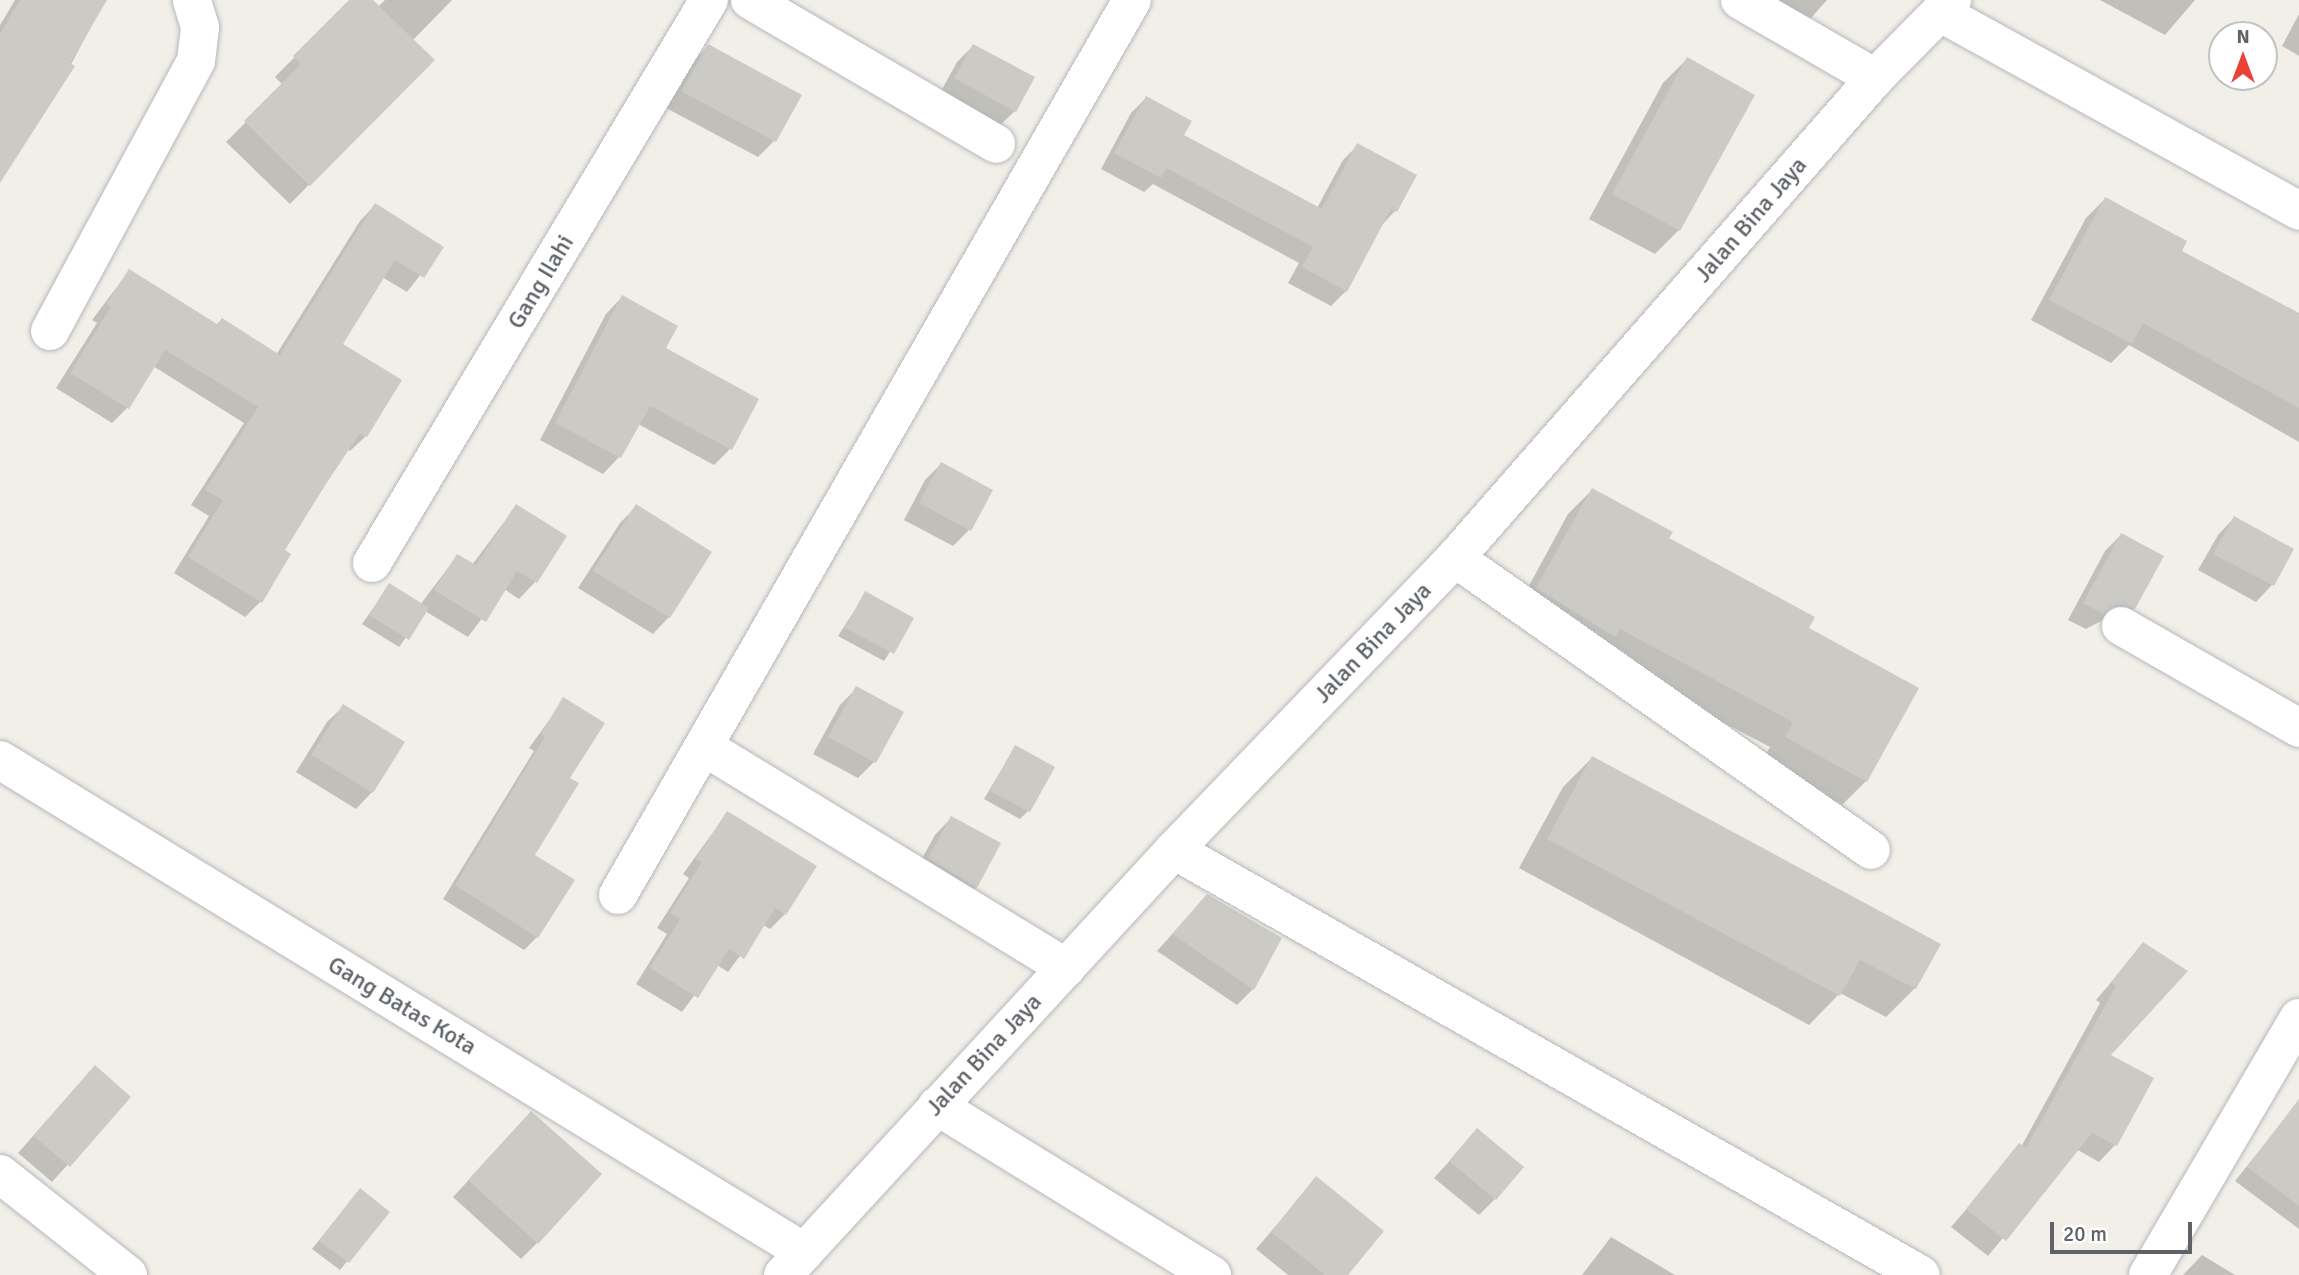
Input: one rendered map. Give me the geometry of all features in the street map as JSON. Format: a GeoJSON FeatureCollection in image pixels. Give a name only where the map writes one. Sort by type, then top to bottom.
{"type":"FeatureCollection","features":[{"type":"Feature","properties":{"kind":"street","name":"Gang Ilahi"},"geometry":{"type":"LineString","coordinates":[[372,563],[709,0]]}},
{"type":"Feature","properties":{"kind":"street"},"geometry":{"type":"LineString","coordinates":[[750,0],[996,144]]}},
{"type":"Feature","properties":{"kind":"street"},"geometry":{"type":"LineString","coordinates":[[618,895],[706,748],[1132,0]]}},
{"type":"Feature","properties":{"kind":"street"},"geometry":{"type":"LineString","coordinates":[[1740,0],[1875,78]]}},
{"type":"Feature","properties":{"kind":"street"},"geometry":{"type":"LineString","coordinates":[[1947,6],[2299,211]]}},
{"type":"Feature","properties":{"kind":"street","name":"Jalan Bina Jaya"},"geometry":{"type":"LineString","coordinates":[[793,1263],[1174,850],[1455,558],[1875,78],[1947,6]]}},
{"type":"Feature","properties":{"kind":"street"},"geometry":{"type":"LineString","coordinates":[[50,331],[196,61],[203,9]]}},
{"type":"Feature","properties":{"kind":"street"},"geometry":{"type":"LineString","coordinates":[[1455,558],[1871,850]]}},
{"type":"Feature","properties":{"kind":"street"},"geometry":{"type":"LineString","coordinates":[[2121,626],[2299,728]]}},
{"type":"Feature","properties":{"kind":"street"},"geometry":{"type":"LineString","coordinates":[[706,748],[1066,968]]}},
{"type":"Feature","properties":{"kind":"street","name":"Gang Batas Kota"},"geometry":{"type":"LineString","coordinates":[[0,760],[793,1263]]}},
{"type":"Feature","properties":{"kind":"street"},"geometry":{"type":"LineString","coordinates":[[1174,850],[1921,1275]]}},
{"type":"Feature","properties":{"kind":"street"},"geometry":{"type":"LineString","coordinates":[[2148,1275],[2299,1018]]}},
{"type":"Feature","properties":{"kind":"street"},"geometry":{"type":"LineString","coordinates":[[937,1106],[1212,1275]]}},
{"type":"Feature","properties":{"kind":"street"},"geometry":{"type":"LineString","coordinates":[[0,1174],[128,1275]]}},
{"type":"Feature","properties":{"kind":"building"},"geometry":{"type":"Polygon","coordinates":[[[20,0],[107,0],[70,63],[75,66],[0,183],[0,34],[20,0]]]}},
{"type":"Feature","properties":{"kind":"building"},"geometry":{"type":"Polygon","coordinates":[[[349,0],[373,0],[435,60],[310,186],[244,121],[301,64],[293,56],[349,0]]]}},
{"type":"Feature","properties":{"kind":"building"},"geometry":{"type":"Polygon","coordinates":[[[708,44],[802,95],[776,142],[681,91],[708,44]]]}},
{"type":"Feature","properties":{"kind":"building"},"geometry":{"type":"Polygon","coordinates":[[[973,44],[1035,77],[1016,112],[954,78],[973,44]]]}},
{"type":"Feature","properties":{"kind":"building"},"geometry":{"type":"Polygon","coordinates":[[[1687,57],[1755,95],[1680,231],[1612,194],[1687,57]]]}},
{"type":"Feature","properties":{"kind":"building"},"geometry":{"type":"Polygon","coordinates":[[[1146,96],[1192,121],[1184,135],[1322,209],[1357,143],[1417,175],[1397,212],[1391,209],[1347,292],[1302,267],[1313,247],[1166,168],[1161,178],[1114,153],[1146,96]]]}},
{"type":"Feature","properties":{"kind":"building"},"geometry":{"type":"Polygon","coordinates":[[[2105,197],[2187,241],[2182,251],[2299,313],[2299,408],[2143,323],[2132,344],[2049,300],[2105,197]]]}},
{"type":"Feature","properties":{"kind":"building"},"geometry":{"type":"Polygon","coordinates":[[[375,203],[444,247],[424,278],[395,260],[343,344],[402,380],[367,437],[360,433],[324,487],[285,550],[291,554],[262,603],[188,557],[223,500],[205,490],[258,407],[165,350],[129,409],[70,373],[111,307],[106,304],[129,269],[217,324],[222,318],[280,355],[375,203]]]}},
{"type":"Feature","properties":{"kind":"building"},"geometry":{"type":"Polygon","coordinates":[[[622,295],[678,326],[666,348],[759,399],[732,450],[650,406],[621,458],[555,423],[622,295]]]}},
{"type":"Feature","properties":{"kind":"building"},"geometry":{"type":"Polygon","coordinates":[[[941,462],[993,490],[971,531],[919,503],[941,462]]]}},
{"type":"Feature","properties":{"kind":"building"},"geometry":{"type":"Polygon","coordinates":[[[1592,488],[1673,532],[1669,538],[1815,617],[1809,628],[1919,688],[1867,782],[1785,737],[1793,722],[1620,629],[1615,637],[1536,588],[1592,488]]]}},
{"type":"Feature","properties":{"kind":"building"},"geometry":{"type":"Polygon","coordinates":[[[516,504],[567,536],[537,583],[517,571],[486,622],[434,590],[457,554],[476,565],[516,504]]]}},
{"type":"Feature","properties":{"kind":"building"},"geometry":{"type":"Polygon","coordinates":[[[636,504],[712,552],[670,618],[593,571],[636,504]]]}},
{"type":"Feature","properties":{"kind":"building"},"geometry":{"type":"Polygon","coordinates":[[[2234,516],[2294,549],[2274,586],[2213,554],[2234,516]]]}},
{"type":"Feature","properties":{"kind":"building"},"geometry":{"type":"Polygon","coordinates":[[[2121,533],[2164,556],[2135,609],[2120,604],[2103,614],[2083,603],[2121,533]]]}},
{"type":"Feature","properties":{"kind":"building"},"geometry":{"type":"Polygon","coordinates":[[[389,583],[429,608],[409,640],[369,615],[389,583]]]}},
{"type":"Feature","properties":{"kind":"building"},"geometry":{"type":"Polygon","coordinates":[[[865,591],[914,618],[894,654],[845,628],[865,591]]]}},
{"type":"Feature","properties":{"kind":"building"},"geometry":{"type":"Polygon","coordinates":[[[856,686],[904,712],[876,763],[828,737],[856,686]]]}},
{"type":"Feature","properties":{"kind":"building"},"geometry":{"type":"Polygon","coordinates":[[[563,697],[605,723],[570,778],[579,783],[535,855],[575,880],[538,938],[455,885],[545,737],[541,734],[563,697]]]}},
{"type":"Feature","properties":{"kind":"building"},"geometry":{"type":"Polygon","coordinates":[[[343,704],[405,742],[373,793],[311,755],[343,704]]]}},
{"type":"Feature","properties":{"kind":"building"},"geometry":{"type":"Polygon","coordinates":[[[1015,745],[1055,767],[1030,812],[990,791],[1015,745]]]}},
{"type":"Feature","properties":{"kind":"building"},"geometry":{"type":"Polygon","coordinates":[[[1592,756],[1941,944],[1916,989],[1860,960],[1840,996],[1547,839],[1592,756]]]}},
{"type":"Feature","properties":{"kind":"building"},"geometry":{"type":"Polygon","coordinates":[[[727,811],[817,866],[786,915],[775,908],[744,959],[729,949],[698,998],[650,968],[680,919],[670,913],[702,862],[696,859],[727,811]]]}},
{"type":"Feature","properties":{"kind":"building"},"geometry":{"type":"Polygon","coordinates":[[[951,816],[1001,843],[977,888],[928,858],[951,816]]]}},
{"type":"Feature","properties":{"kind":"building"},"geometry":{"type":"Polygon","coordinates":[[[1207,894],[1282,938],[1254,990],[1172,934],[1207,894]]]}},
{"type":"Feature","properties":{"kind":"building"},"geometry":{"type":"Polygon","coordinates":[[[2143,942],[2188,971],[2111,1055],[2154,1078],[2117,1146],[2092,1133],[2006,1241],[1966,1209],[2019,1143],[2026,1148],[2116,986],[2111,982],[2143,942]]]}},
{"type":"Feature","properties":{"kind":"building"},"geometry":{"type":"Polygon","coordinates":[[[95,1065],[131,1097],[70,1167],[33,1136],[95,1065]]]}},
{"type":"Feature","properties":{"kind":"building"},"geometry":{"type":"Polygon","coordinates":[[[2299,1099],[2299,1206],[2247,1167],[2299,1099]]]}},
{"type":"Feature","properties":{"kind":"building"},"geometry":{"type":"Polygon","coordinates":[[[531,1111],[602,1174],[538,1244],[468,1180],[531,1111]]]}},
{"type":"Feature","properties":{"kind":"building"},"geometry":{"type":"Polygon","coordinates":[[[1477,1128],[1524,1167],[1496,1200],[1449,1161],[1477,1128]]]}},
{"type":"Feature","properties":{"kind":"building"},"geometry":{"type":"Polygon","coordinates":[[[1316,1176],[1384,1231],[1348,1275],[1325,1275],[1271,1232],[1316,1176]]]}},
{"type":"Feature","properties":{"kind":"building"},"geometry":{"type":"Polygon","coordinates":[[[360,1188],[390,1212],[349,1263],[319,1241],[360,1188]]]}}]}
